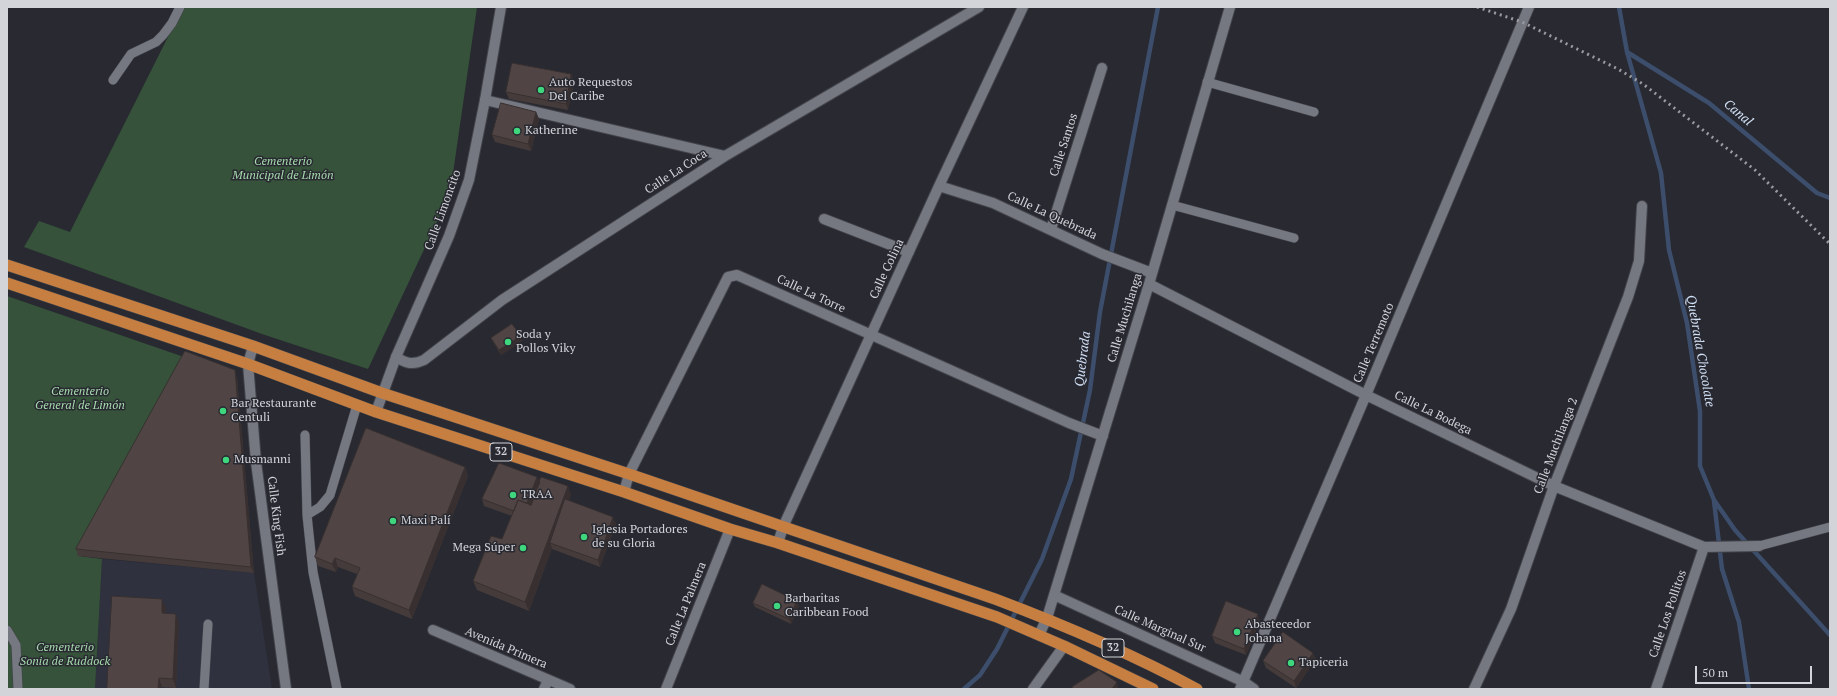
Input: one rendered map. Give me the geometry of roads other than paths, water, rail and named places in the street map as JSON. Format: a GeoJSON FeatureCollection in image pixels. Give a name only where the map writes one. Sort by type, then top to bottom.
{"type":"FeatureCollection","features":[{"type":"Feature","properties":{"kind":"highway","name":"32"},"geometry":{"type":"LineString","coordinates":[[7,265],[253,346],[382,393],[629,474],[995,599],[1047,618],[1171,675],[1197,689]]}},
{"type":"Feature","properties":{"kind":"highway","name":"32"},"geometry":{"type":"LineString","coordinates":[[7,283],[248,364],[376,412],[624,492],[730,529],[778,543],[997,617],[1064,646],[1153,689]]}},
{"type":"Feature","properties":{"kind":"street","name":"Calle Limoncito"},"geometry":{"type":"LineString","coordinates":[[376,412],[396,357],[446,242],[469,180],[501,7]]}},
{"type":"Feature","properties":{"kind":"street","name":"Calle La Coca"},"geometry":{"type":"LineString","coordinates":[[396,357],[404,362],[414,364],[424,360],[502,300],[725,156],[979,7]]}},
{"type":"Feature","properties":{"kind":"street","name":"Calle Colina"},"geometry":{"type":"LineString","coordinates":[[778,543],[783,527],[870,335],[1023,7]]}},
{"type":"Feature","properties":{"kind":"street","name":"Calle Muchilanga"},"geometry":{"type":"LineString","coordinates":[[1039,635],[1047,618],[1103,436],[1230,7]]}},
{"type":"Feature","properties":{"kind":"street","name":"Calle Terremoto"},"geometry":{"type":"LineString","coordinates":[[1242,686],[1529,7]]}},
{"type":"Feature","properties":{"kind":"street","name":"Calle Santos"},"geometry":{"type":"LineString","coordinates":[[1051,230],[1102,68]]}},
{"type":"Feature","properties":{"kind":"street"},"geometry":{"type":"LineString","coordinates":[[485,100],[725,156]]}},
{"type":"Feature","properties":{"kind":"street","name":"Calle La Quebrada"},"geometry":{"type":"LineString","coordinates":[[939,186],[993,203],[1102,254],[1152,273]]}},
{"type":"Feature","properties":{"kind":"street","name":"Calle Muchilanga 2"},"geometry":{"type":"LineString","coordinates":[[1474,689],[1511,609],[1554,486],[1628,297],[1639,261],[1642,206]]}},
{"type":"Feature","properties":{"kind":"street"},"geometry":{"type":"LineString","coordinates":[[824,219],[909,252]]}},
{"type":"Feature","properties":{"kind":"street","name":"Calle La Torre"},"geometry":{"type":"LineString","coordinates":[[624,492],[629,474],[728,277],[737,275],[1069,423],[1103,436]]}},
{"type":"Feature","properties":{"kind":"street","name":"Calle La Bodega"},"geometry":{"type":"LineString","coordinates":[[1149,284],[1366,395],[1554,486],[1708,547]]}},
{"type":"Feature","properties":{"kind":"street","name":"Calle King Fish"},"geometry":{"type":"LineString","coordinates":[[253,346],[248,364],[257,470],[286,689]]}},
{"type":"Feature","properties":{"kind":"street","name":"Calle La Palmera"},"geometry":{"type":"LineString","coordinates":[[666,689],[730,529]]}},
{"type":"Feature","properties":{"kind":"street"},"geometry":{"type":"LineString","coordinates":[[1708,547],[1759,546]]}},
{"type":"Feature","properties":{"kind":"street","name":"Calle Los Pollitos"},"geometry":{"type":"LineString","coordinates":[[1656,689],[1708,547]]}},
{"type":"Feature","properties":{"kind":"street","name":"Calle Marginal Sur"},"geometry":{"type":"LineString","coordinates":[[1054,595],[1242,686],[1254,689]]}},
{"type":"Feature","properties":{"kind":"street","name":"Avenida Primera"},"geometry":{"type":"LineString","coordinates":[[433,630],[546,684],[570,689]]}},
{"type":"Feature","properties":{"kind":"street"},"geometry":{"type":"LineString","coordinates":[[1033,689],[1064,646]]}},
{"type":"Feature","properties":{"kind":"lane"},"geometry":{"type":"LineString","coordinates":[[113,80],[131,54],[156,42],[163,35],[172,23],[180,7]]}},
{"type":"Feature","properties":{"kind":"lane"},"geometry":{"type":"LineString","coordinates":[[1207,82],[1314,112]]}},
{"type":"Feature","properties":{"kind":"lane"},"geometry":{"type":"LineString","coordinates":[[1172,205],[1294,238]]}},
{"type":"Feature","properties":{"kind":"lane"},"geometry":{"type":"LineString","coordinates":[[307,515],[320,507],[330,495],[357,405]]}},
{"type":"Feature","properties":{"kind":"lane"},"geometry":{"type":"LineString","coordinates":[[305,434],[307,515],[313,572],[337,689]]}},
{"type":"Feature","properties":{"kind":"lane"},"geometry":{"type":"LineString","coordinates":[[1759,546],[1830,527]]}},
{"type":"Feature","properties":{"kind":"lane"},"geometry":{"type":"LineString","coordinates":[[204,689],[208,624]]}},
{"type":"Feature","properties":{"kind":"lane"},"geometry":{"type":"LineString","coordinates":[[7,630],[16,645],[18,689]]}},
{"type":"Feature","properties":{"kind":"waterway","name":"Quebrada"},"geometry":{"type":"LineString","coordinates":[[964,689],[980,675],[997,649],[1042,559],[1071,479],[1090,390],[1100,312],[1158,7]]}},
{"type":"Feature","properties":{"kind":"waterway","name":"Quebrada Chocolate"},"geometry":{"type":"LineString","coordinates":[[1619,7],[1627,52],[1661,173],[1669,250],[1687,323],[1700,411],[1700,466],[1714,500],[1735,530],[1830,635]]}},
{"type":"Feature","properties":{"kind":"waterway","name":"Canal"},"geometry":{"type":"LineString","coordinates":[[1627,52],[1709,103],[1817,193],[1830,198]]}},
{"type":"Feature","properties":{"kind":"waterway"},"geometry":{"type":"LineString","coordinates":[[1714,501],[1722,569],[1739,622],[1749,689]]}},
{"type":"Feature","properties":{"kind":"railway"},"geometry":{"type":"LineString","coordinates":[[1477,7],[1522,22],[1618,69],[1643,84],[1755,170],[1830,244]]}},
{"type":"Feature","properties":{"kind":"place","name":"Auto Requestos Del Caribe"},"geometry":{"type":"Point","coordinates":[541,90]}},
{"type":"Feature","properties":{"kind":"place","name":"Katherine"},"geometry":{"type":"Point","coordinates":[517,131]}},
{"type":"Feature","properties":{"kind":"place","name":"Soda y Pollos Viky"},"geometry":{"type":"Point","coordinates":[508,342]}},
{"type":"Feature","properties":{"kind":"place","name":"Bar Restaurante Centuli"},"geometry":{"type":"Point","coordinates":[223,411]}},
{"type":"Feature","properties":{"kind":"place","name":"Musmanni"},"geometry":{"type":"Point","coordinates":[226,460]}},
{"type":"Feature","properties":{"kind":"place","name":"TRAA"},"geometry":{"type":"Point","coordinates":[513,495]}},
{"type":"Feature","properties":{"kind":"place","name":"Maxi Palí"},"geometry":{"type":"Point","coordinates":[393,521]}},
{"type":"Feature","properties":{"kind":"place","name":"Iglesia Portadores de su Gloria"},"geometry":{"type":"Point","coordinates":[584,537]}},
{"type":"Feature","properties":{"kind":"place","name":"Mega Súper"},"geometry":{"type":"Point","coordinates":[523,548]}},
{"type":"Feature","properties":{"kind":"place","name":"Barbaritas Caribbean Food"},"geometry":{"type":"Point","coordinates":[777,606]}},
{"type":"Feature","properties":{"kind":"place","name":"Abastecedor Johana"},"geometry":{"type":"Point","coordinates":[1237,632]}},
{"type":"Feature","properties":{"kind":"place","name":"Tapiceria"},"geometry":{"type":"Point","coordinates":[1291,663]}},
{"type":"Feature","properties":{"kind":"park label","name":"Cementerio Municipal de Limón"},"geometry":{"type":"Point","coordinates":[283,169]}},
{"type":"Feature","properties":{"kind":"park label","name":"Cementerio General de Limón"},"geometry":{"type":"Point","coordinates":[80,399]}},
{"type":"Feature","properties":{"kind":"park label","name":"Cementerio Sonia de Ruddock"},"geometry":{"type":"Point","coordinates":[65,655]}}]}
